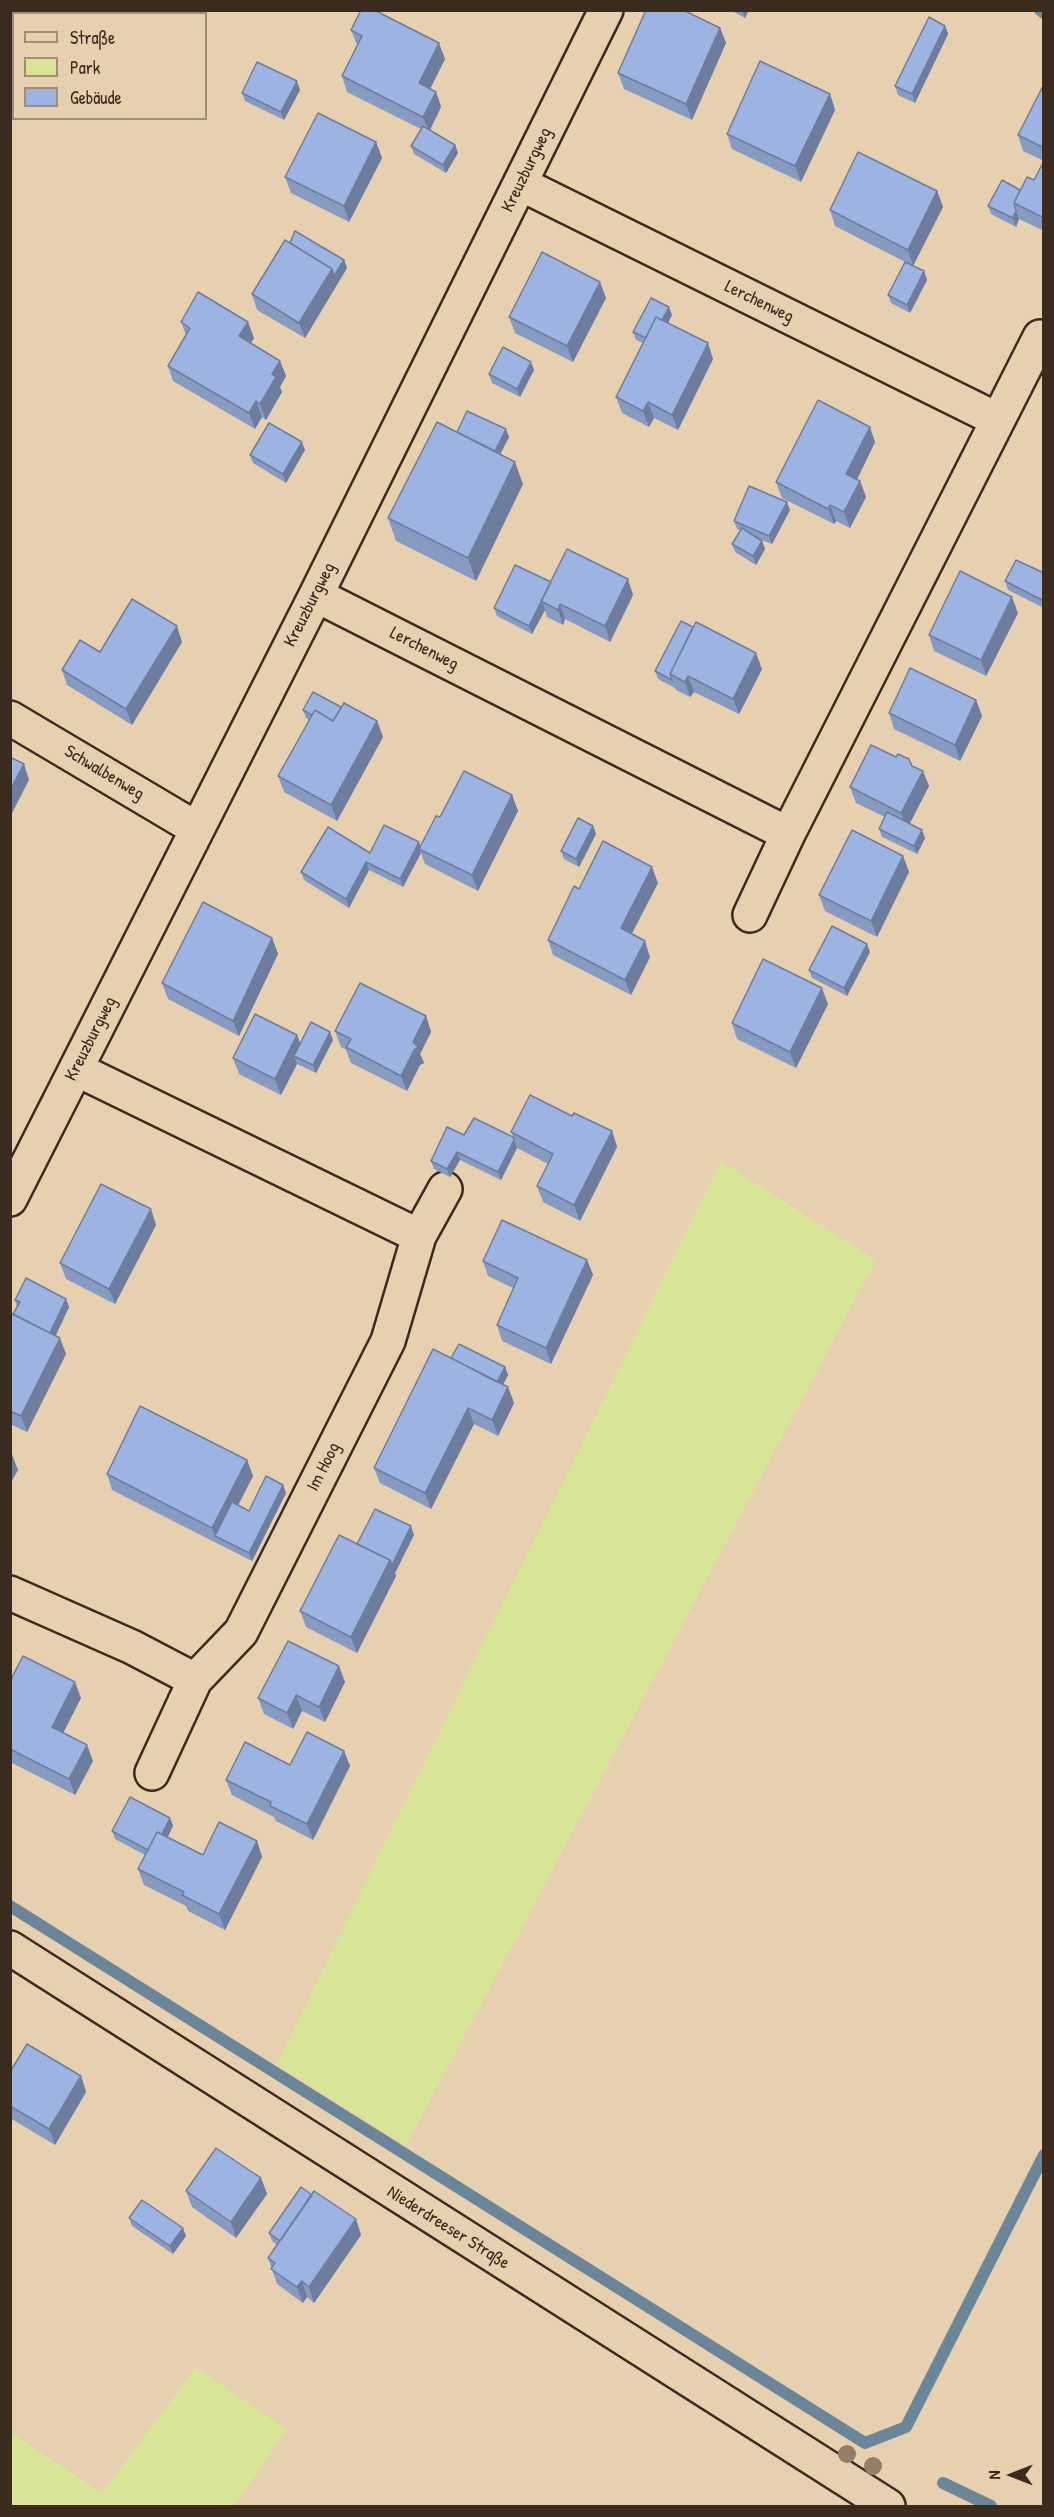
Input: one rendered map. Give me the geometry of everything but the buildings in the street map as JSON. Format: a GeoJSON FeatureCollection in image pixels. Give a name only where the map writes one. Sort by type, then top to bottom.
{"type":"FeatureCollection","features":[{"type":"Feature","properties":{"kind":"street","name":"Kreuzburgweg"},"geometry":{"type":"LineString","coordinates":[[10,1199],[316,595],[606,10]]}},
{"type":"Feature","properties":{"kind":"street","name":"Lerchenweg"},"geometry":{"type":"LineString","coordinates":[[520,184],[998,420]]}},
{"type":"Feature","properties":{"kind":"street"},"geometry":{"type":"LineString","coordinates":[[750,915],[788,834],[1040,337]]}},
{"type":"Feature","properties":{"kind":"street","name":"Lerchenweg"},"geometry":{"type":"LineString","coordinates":[[316,595],[788,834]]}},
{"type":"Feature","properties":{"kind":"street","name":"Schwalbenweg"},"geometry":{"type":"LineString","coordinates":[[10,718],[197,829]]}},
{"type":"Feature","properties":{"kind":"street"},"geometry":{"type":"LineString","coordinates":[[76,1069],[420,1236]]}},
{"type":"Feature","properties":{"kind":"street","name":"Im Hoog"},"geometry":{"type":"LineString","coordinates":[[152,1773],[195,1680],[241,1632],[388,1341],[420,1236],[446,1189]]}},
{"type":"Feature","properties":{"kind":"street"},"geometry":{"type":"LineString","coordinates":[[10,1593],[132,1647],[195,1680]]}},
{"type":"Feature","properties":{"kind":"street","name":"Niederdreeser Straße"},"geometry":{"type":"LineString","coordinates":[[10,1948],[888,2506]]}},
{"type":"Feature","properties":{"kind":"green space"},"geometry":{"type":"Polygon","coordinates":[[[721,1161],[876,1260],[406,2146],[276,2064],[721,1161]]]}},
{"type":"Feature","properties":{"kind":"green space"},"geometry":{"type":"Polygon","coordinates":[[[196,2367],[287,2430],[234,2506],[11,2506],[11,2433],[102,2493],[196,2367]]]}},
{"type":"Feature","properties":{"kind":"waterway"},"geometry":{"type":"LineString","coordinates":[[1040,10],[1044,13]]}},
{"type":"Feature","properties":{"kind":"waterway"},"geometry":{"type":"LineString","coordinates":[[10,1906],[865,2443],[906,2427],[1044,2155]]}},
{"type":"Feature","properties":{"kind":"waterway"},"geometry":{"type":"LineString","coordinates":[[943,2483],[991,2506]]}}]}
